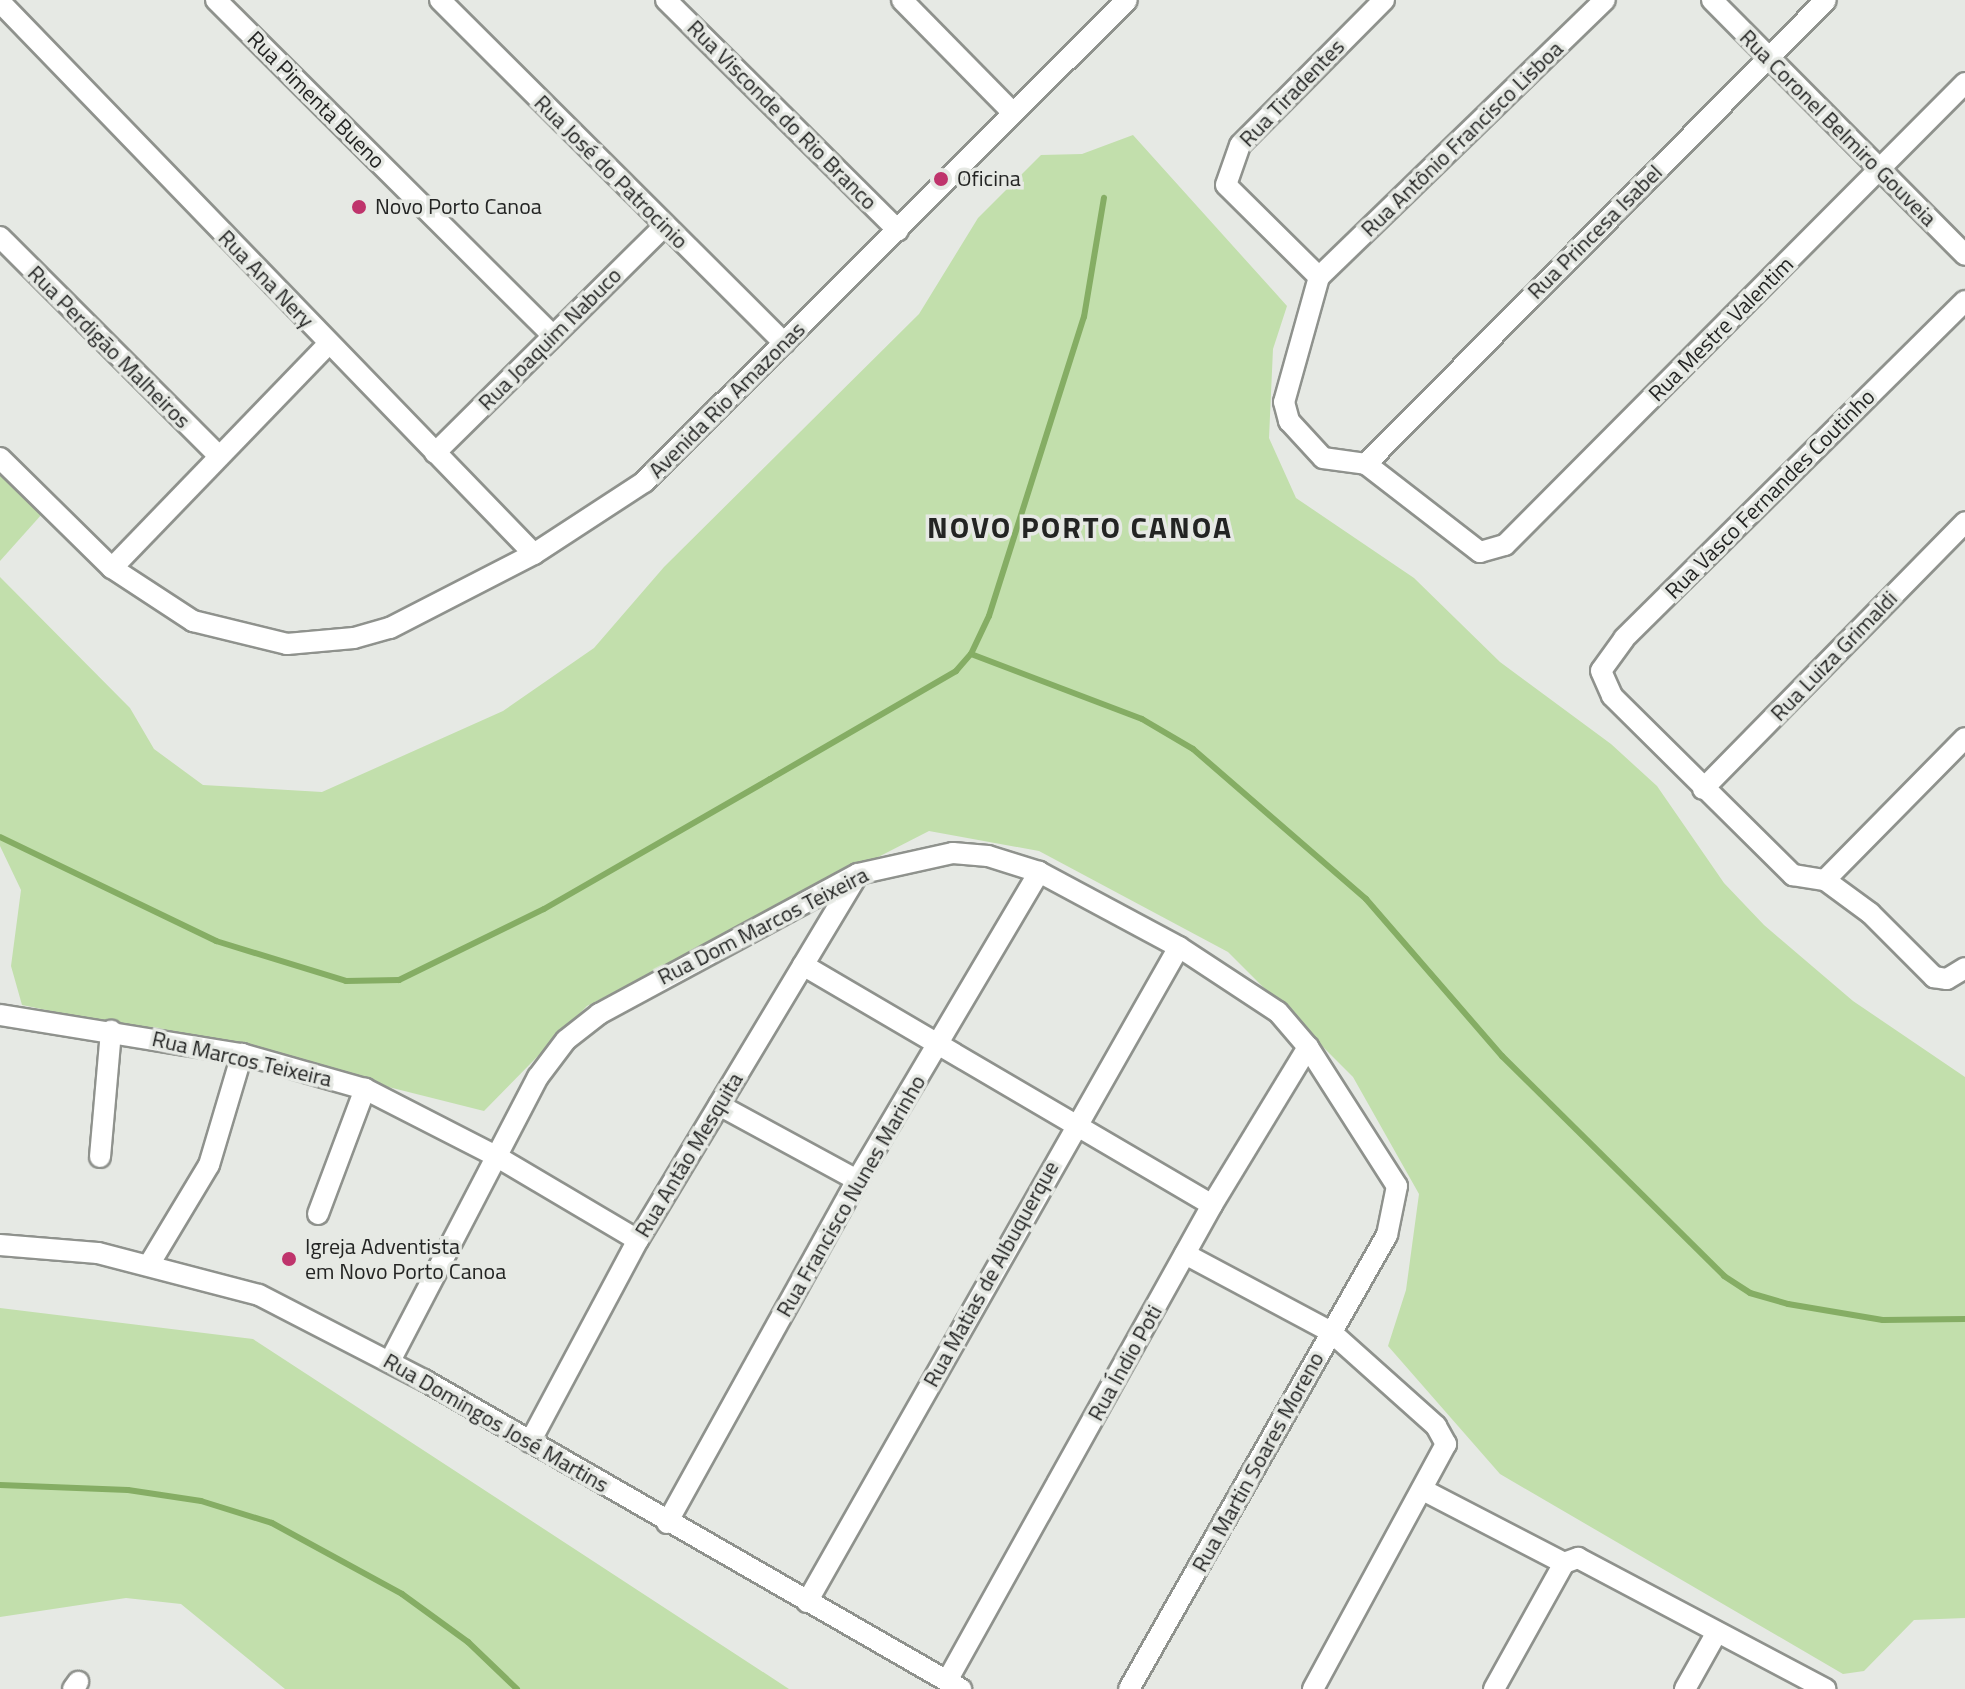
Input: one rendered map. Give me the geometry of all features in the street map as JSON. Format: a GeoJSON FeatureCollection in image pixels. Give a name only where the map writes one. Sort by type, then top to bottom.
{"type":"FeatureCollection","features":[{"type":"Feature","properties":{"kind":"street","name":"Rua Pimenta Bueno"},"geometry":{"type":"LineString","coordinates":[[216,0],[553,336]]}},
{"type":"Feature","properties":{"kind":"street","name":"Rua José do Patrocinio"},"geometry":{"type":"LineString","coordinates":[[440,0],[784,343]]}},
{"type":"Feature","properties":{"kind":"street","name":"Rua Visconde do Rio Branco"},"geometry":{"type":"LineString","coordinates":[[666,0],[898,230]]}},
{"type":"Feature","properties":{"kind":"street"},"geometry":{"type":"LineString","coordinates":[[902,0],[1013,113]]}},
{"type":"Feature","properties":{"kind":"street","name":"Avenida Rio Amazonas"},"geometry":{"type":"LineString","coordinates":[[0,458],[112,568],[193,621],[256,641],[320,643],[390,628],[534,554],[644,482],[1126,0]]}},
{"type":"Feature","properties":{"kind":"street","name":"Rua Tiradentes"},"geometry":{"type":"LineString","coordinates":[[1319,277],[1235,197],[1225,177],[1240,145],[1384,0]]}},
{"type":"Feature","properties":{"kind":"street","name":"Rua Antônio Francisco Lisboa"},"geometry":{"type":"LineString","coordinates":[[1319,277],[1605,0]]}},
{"type":"Feature","properties":{"kind":"street","name":"Rua Coronel Belmiro Gouveia"},"geometry":{"type":"LineString","coordinates":[[1712,0],[1965,255]]}},
{"type":"Feature","properties":{"kind":"street","name":"Rua Princesa Isabel"},"geometry":{"type":"LineString","coordinates":[[1366,464],[1826,0]]}},
{"type":"Feature","properties":{"kind":"street","name":"Rua Ana Nery"},"geometry":{"type":"LineString","coordinates":[[0,2],[534,554]]}},
{"type":"Feature","properties":{"kind":"street","name":"Rua Mestre Valentim"},"geometry":{"type":"LineString","coordinates":[[1366,464],[1467,547],[1488,552],[1505,545],[1965,83]]}},
{"type":"Feature","properties":{"kind":"street","name":"Rua Joaquim Nabuco"},"geometry":{"type":"LineString","coordinates":[[435,453],[664,226]]}},
{"type":"Feature","properties":{"kind":"street","name":"Rua Perdigão Malheiros"},"geometry":{"type":"LineString","coordinates":[[0,237],[219,456]]}},
{"type":"Feature","properties":{"kind":"street"},"geometry":{"type":"LineString","coordinates":[[1319,277],[1284,412],[1323,458],[1366,464]]}},
{"type":"Feature","properties":{"kind":"street","name":"Rua Vasco Fernandes Coutinho"},"geometry":{"type":"LineString","coordinates":[[1703,789],[1612,696],[1601,671],[1624,639],[1965,301]]}},
{"type":"Feature","properties":{"kind":"street"},"geometry":{"type":"LineString","coordinates":[[112,568],[328,344]]}},
{"type":"Feature","properties":{"kind":"street","name":"Rua Luiza Grimaldi"},"geometry":{"type":"LineString","coordinates":[[1703,789],[1965,522]]}},
{"type":"Feature","properties":{"kind":"street"},"geometry":{"type":"LineString","coordinates":[[1825,880],[1965,738]]}},
{"type":"Feature","properties":{"kind":"street"},"geometry":{"type":"LineString","coordinates":[[1703,789],[1796,877],[1825,880],[1870,913],[1928,972],[1947,979],[1965,968]]}},
{"type":"Feature","properties":{"kind":"street","name":"Rua Dom Marcos Teixeira"},"geometry":{"type":"LineString","coordinates":[[390,1361],[494,1155],[551,1058],[599,1014],[858,874],[953,853],[988,856],[1039,872],[1179,947],[1261,998],[1308,1047],[1393,1172],[1398,1204],[1387,1235]]}},
{"type":"Feature","properties":{"kind":"street","name":"Rua Francisco Nunes Marinho"},"geometry":{"type":"LineString","coordinates":[[667,1523],[857,1180],[1039,872]]}},
{"type":"Feature","properties":{"kind":"street","name":"Rua Antão Mesquita"},"geometry":{"type":"LineString","coordinates":[[530,1442],[638,1240],[858,874]]}},
{"type":"Feature","properties":{"kind":"street","name":"Rua Matias de Albuquerque"},"geometry":{"type":"LineString","coordinates":[[807,1602],[1074,1124],[1179,947]]}},
{"type":"Feature","properties":{"kind":"street"},"geometry":{"type":"LineString","coordinates":[[803,965],[941,1041],[1212,1205]]}},
{"type":"Feature","properties":{"kind":"street","name":"Rua Marcos Teixeira"},"geometry":{"type":"LineString","coordinates":[[0,1015],[111,1030],[242,1054],[365,1089],[494,1155],[638,1240]]}},
{"type":"Feature","properties":{"kind":"street"},"geometry":{"type":"LineString","coordinates":[[100,1157],[111,1030]]}},
{"type":"Feature","properties":{"kind":"street","name":"Rua Índio Poti"},"geometry":{"type":"LineString","coordinates":[[954,1685],[1212,1205],[1308,1047]]}},
{"type":"Feature","properties":{"kind":"street"},"geometry":{"type":"LineString","coordinates":[[150,1263],[209,1165],[242,1054]]}},
{"type":"Feature","properties":{"kind":"street"},"geometry":{"type":"LineString","coordinates":[[318,1214],[365,1089]]}},
{"type":"Feature","properties":{"kind":"street"},"geometry":{"type":"LineString","coordinates":[[719,1105],[857,1180]]}},
{"type":"Feature","properties":{"kind":"street","name":"Rua Martin Soares Moreno"},"geometry":{"type":"LineString","coordinates":[[1129,1689],[1387,1235]]}},
{"type":"Feature","properties":{"kind":"street","name":"Rua Domingos José Martins"},"geometry":{"type":"LineString","coordinates":[[0,1245],[52,1245],[150,1263],[259,1295],[390,1361],[667,1523],[954,1685]]}},
{"type":"Feature","properties":{"kind":"street"},"geometry":{"type":"LineString","coordinates":[[1185,1254],[1331,1332],[1436,1426],[1445,1454],[1313,1689]]}},
{"type":"Feature","properties":{"kind":"street"},"geometry":{"type":"LineString","coordinates":[[1425,1491],[1564,1563],[1588,1560],[1824,1688]]}},
{"type":"Feature","properties":{"kind":"street"},"geometry":{"type":"LineString","coordinates":[[1494,1689],[1564,1563]]}},
{"type":"Feature","properties":{"kind":"street"},"geometry":{"type":"LineString","coordinates":[[1685,1689],[1717,1632]]}},
{"type":"Feature","properties":{"kind":"green space"},"geometry":{"type":"Polygon","coordinates":[[[1133,135],[1287,306],[1273,349],[1269,438],[1296,498],[1414,578],[1500,662],[1611,744],[1657,786],[1724,883],[1764,925],[1853,1001],[1965,1077],[1965,1618],[1914,1620],[1864,1671],[1843,1674],[1500,1474],[1388,1346],[1406,1290],[1419,1194],[1353,1077],[1228,952],[1039,851],[929,831],[587,1006],[484,1111],[245,1051],[22,1005],[11,966],[21,890],[0,846],[0,577],[130,708],[154,749],[203,785],[322,792],[503,711],[594,648],[664,567],[919,314],[978,218],[1041,155],[1082,154],[1133,135]]]}},
{"type":"Feature","properties":{"kind":"green space"},"geometry":{"type":"Polygon","coordinates":[[[0,471],[42,514],[0,561],[0,471]]]}},
{"type":"Feature","properties":{"kind":"green space"},"geometry":{"type":"Polygon","coordinates":[[[0,1308],[253,1339],[789,1689],[285,1689],[181,1604],[126,1598],[0,1617],[0,1308]]]}},
{"type":"Feature","properties":{"kind":"waterway"},"geometry":{"type":"LineString","coordinates":[[0,837],[216,941],[346,981],[399,980],[544,909],[770,779],[956,671],[971,654],[989,616],[1084,317],[1104,198]]}},
{"type":"Feature","properties":{"kind":"waterway"},"geometry":{"type":"LineString","coordinates":[[971,654],[1142,719],[1193,749],[1366,899],[1502,1056],[1724,1276],[1750,1293],[1788,1304],[1883,1320],[1965,1319]]}},
{"type":"Feature","properties":{"kind":"waterway"},"geometry":{"type":"LineString","coordinates":[[0,1485],[128,1490],[201,1501],[272,1523],[402,1594],[468,1642],[517,1689]]}},
{"type":"Feature","properties":{"kind":"place","name":"Oficina"},"geometry":{"type":"Point","coordinates":[941,179]}},
{"type":"Feature","properties":{"kind":"place","name":"Novo Porto Canoa"},"geometry":{"type":"Point","coordinates":[359,207]}},
{"type":"Feature","properties":{"kind":"place","name":"Igreja Adventista em Novo Porto Canoa"},"geometry":{"type":"Point","coordinates":[289,1259]}},
{"type":"Feature","properties":{"kind":"district","name":"NOVO PORTO CANOA"},"geometry":{"type":"Point","coordinates":[1080,527]}}]}
